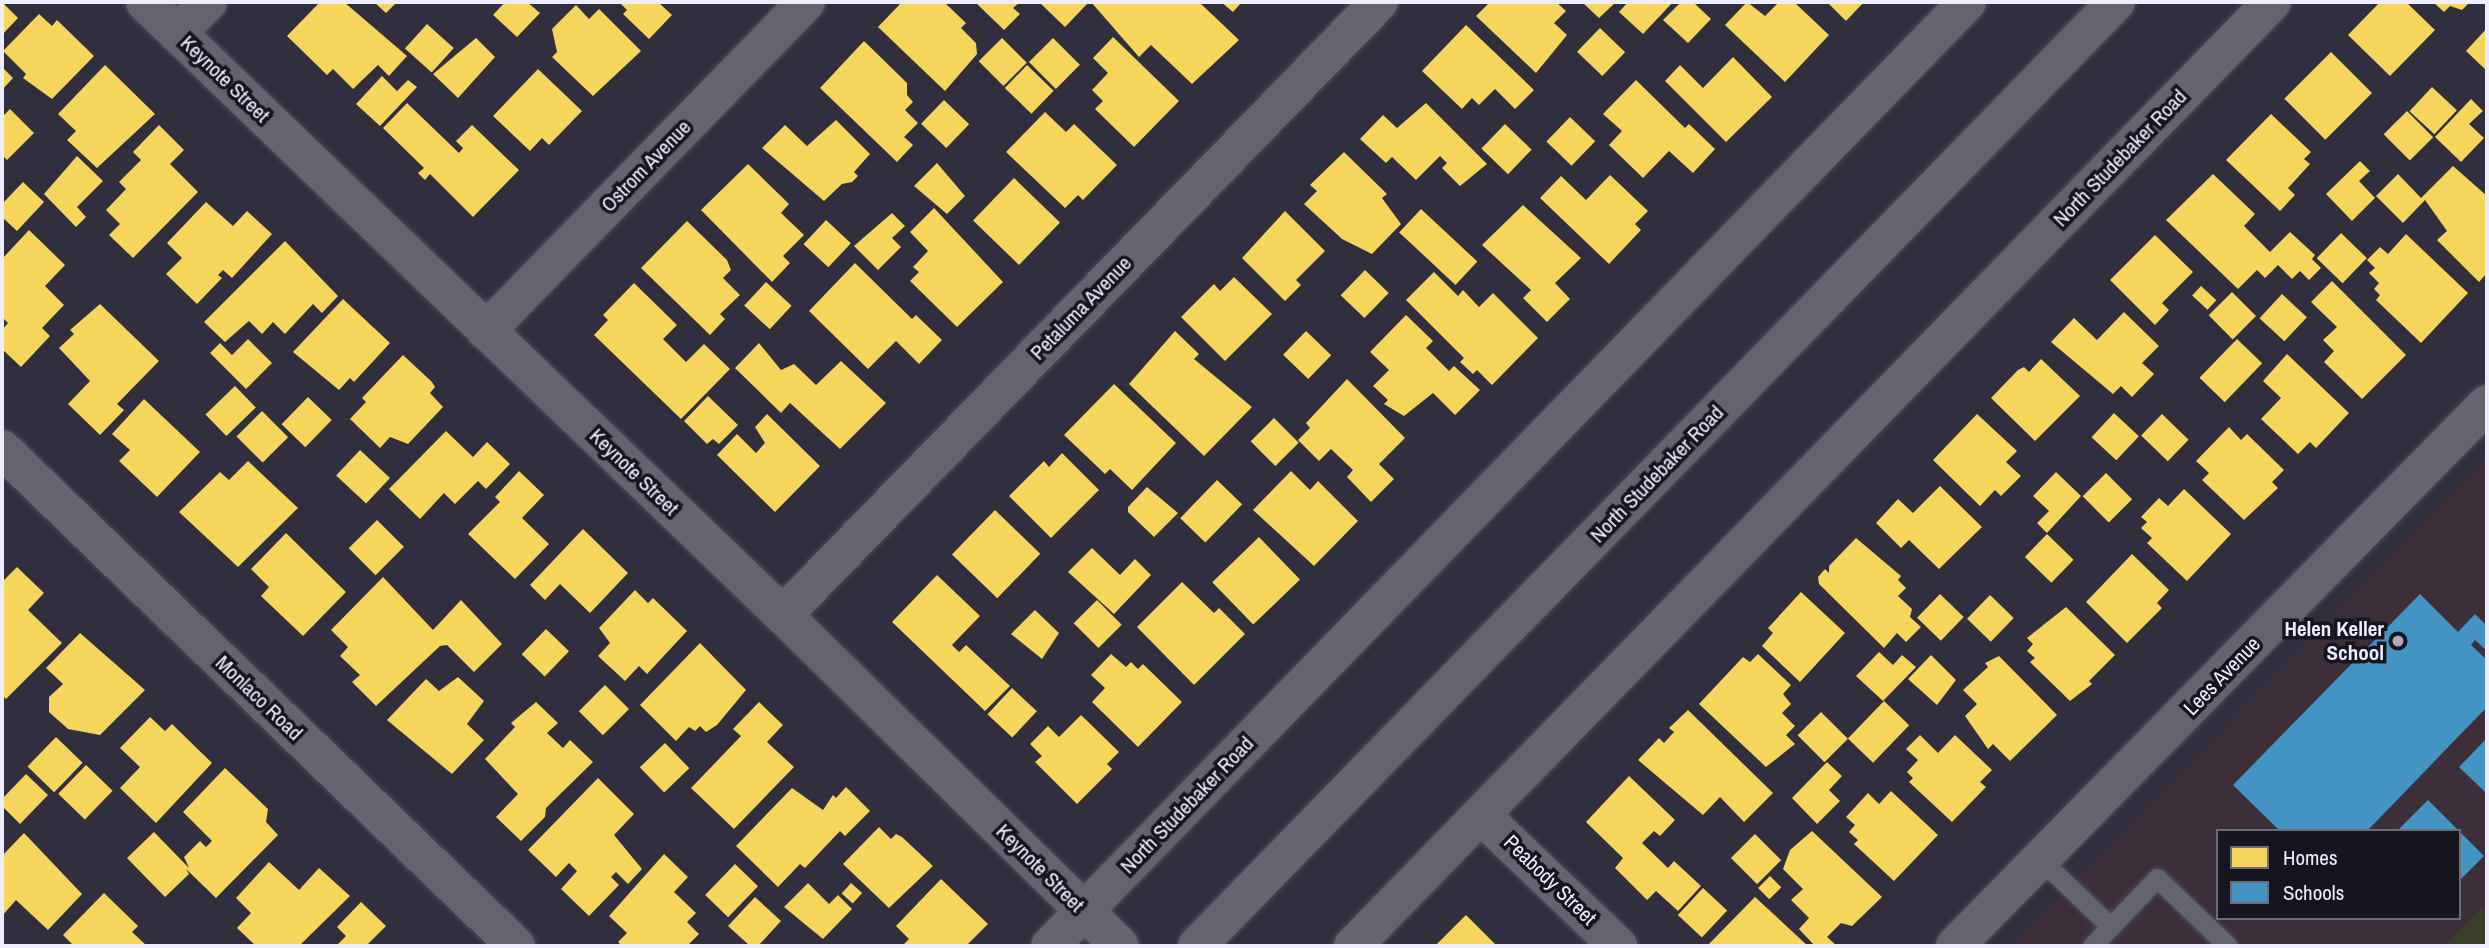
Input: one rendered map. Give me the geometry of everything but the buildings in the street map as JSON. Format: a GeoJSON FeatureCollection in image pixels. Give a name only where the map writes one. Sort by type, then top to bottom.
{"type":"FeatureCollection","features":[{"type":"Feature","properties":{"kind":"street","name":"Keynote Street"},"geometry":{"type":"LineString","coordinates":[[145,2],[783,615],[1120,946]]}},
{"type":"Feature","properties":{"kind":"street"},"geometry":{"type":"LineString","coordinates":[[177,33],[208,2]]}},
{"type":"Feature","properties":{"kind":"street","name":"Ostrom Avenue"},"geometry":{"type":"LineString","coordinates":[[486,331],[806,2]]}},
{"type":"Feature","properties":{"kind":"street","name":"Petaluma Avenue"},"geometry":{"type":"LineString","coordinates":[[783,615],[1380,2]]}},
{"type":"Feature","properties":{"kind":"street","name":"North Studebaker Road"},"geometry":{"type":"LineString","coordinates":[[1050,946],[1967,2]]}},
{"type":"Feature","properties":{"kind":"street","name":"North Studebaker Road"},"geometry":{"type":"LineString","coordinates":[[1197,946],[2116,2]]}},
{"type":"Feature","properties":{"kind":"street","name":"North Studebaker Road"},"geometry":{"type":"LineString","coordinates":[[1353,946],[2272,2]]}},
{"type":"Feature","properties":{"kind":"street","name":"Lees Avenue"},"geometry":{"type":"LineString","coordinates":[[1955,946],[2042,861],[2487,404]]}},
{"type":"Feature","properties":{"kind":"street","name":"Monlaco Road"},"geometry":{"type":"LineString","coordinates":[[2,449],[516,946]]}},
{"type":"Feature","properties":{"kind":"street","name":"Peabody Street"},"geometry":{"type":"LineString","coordinates":[[1481,815],[1618,946]]}},
{"type":"Feature","properties":{"kind":"lane"},"geometry":{"type":"LineString","coordinates":[[2042,861],[2111,927]]}},
{"type":"Feature","properties":{"kind":"lane"},"geometry":{"type":"LineString","coordinates":[[2092,946],[2157,878],[2228,946]]}},
{"type":"Feature","properties":{"kind":"shaded area","name":"Helen Keller School"},"geometry":{"type":"Polygon","coordinates":[[[2487,458],[2487,946],[2011,946],[2487,458]]]}},
{"type":"Feature","properties":{"kind":"green space"},"geometry":{"type":"Polygon","coordinates":[[[2482,907],[2487,913],[2487,946],[2444,946],[2482,907]]]}},
{"type":"Feature","properties":{"kind":"place","name":"Helen Keller School"},"geometry":{"type":"Point","coordinates":[2398,641]}}]}
